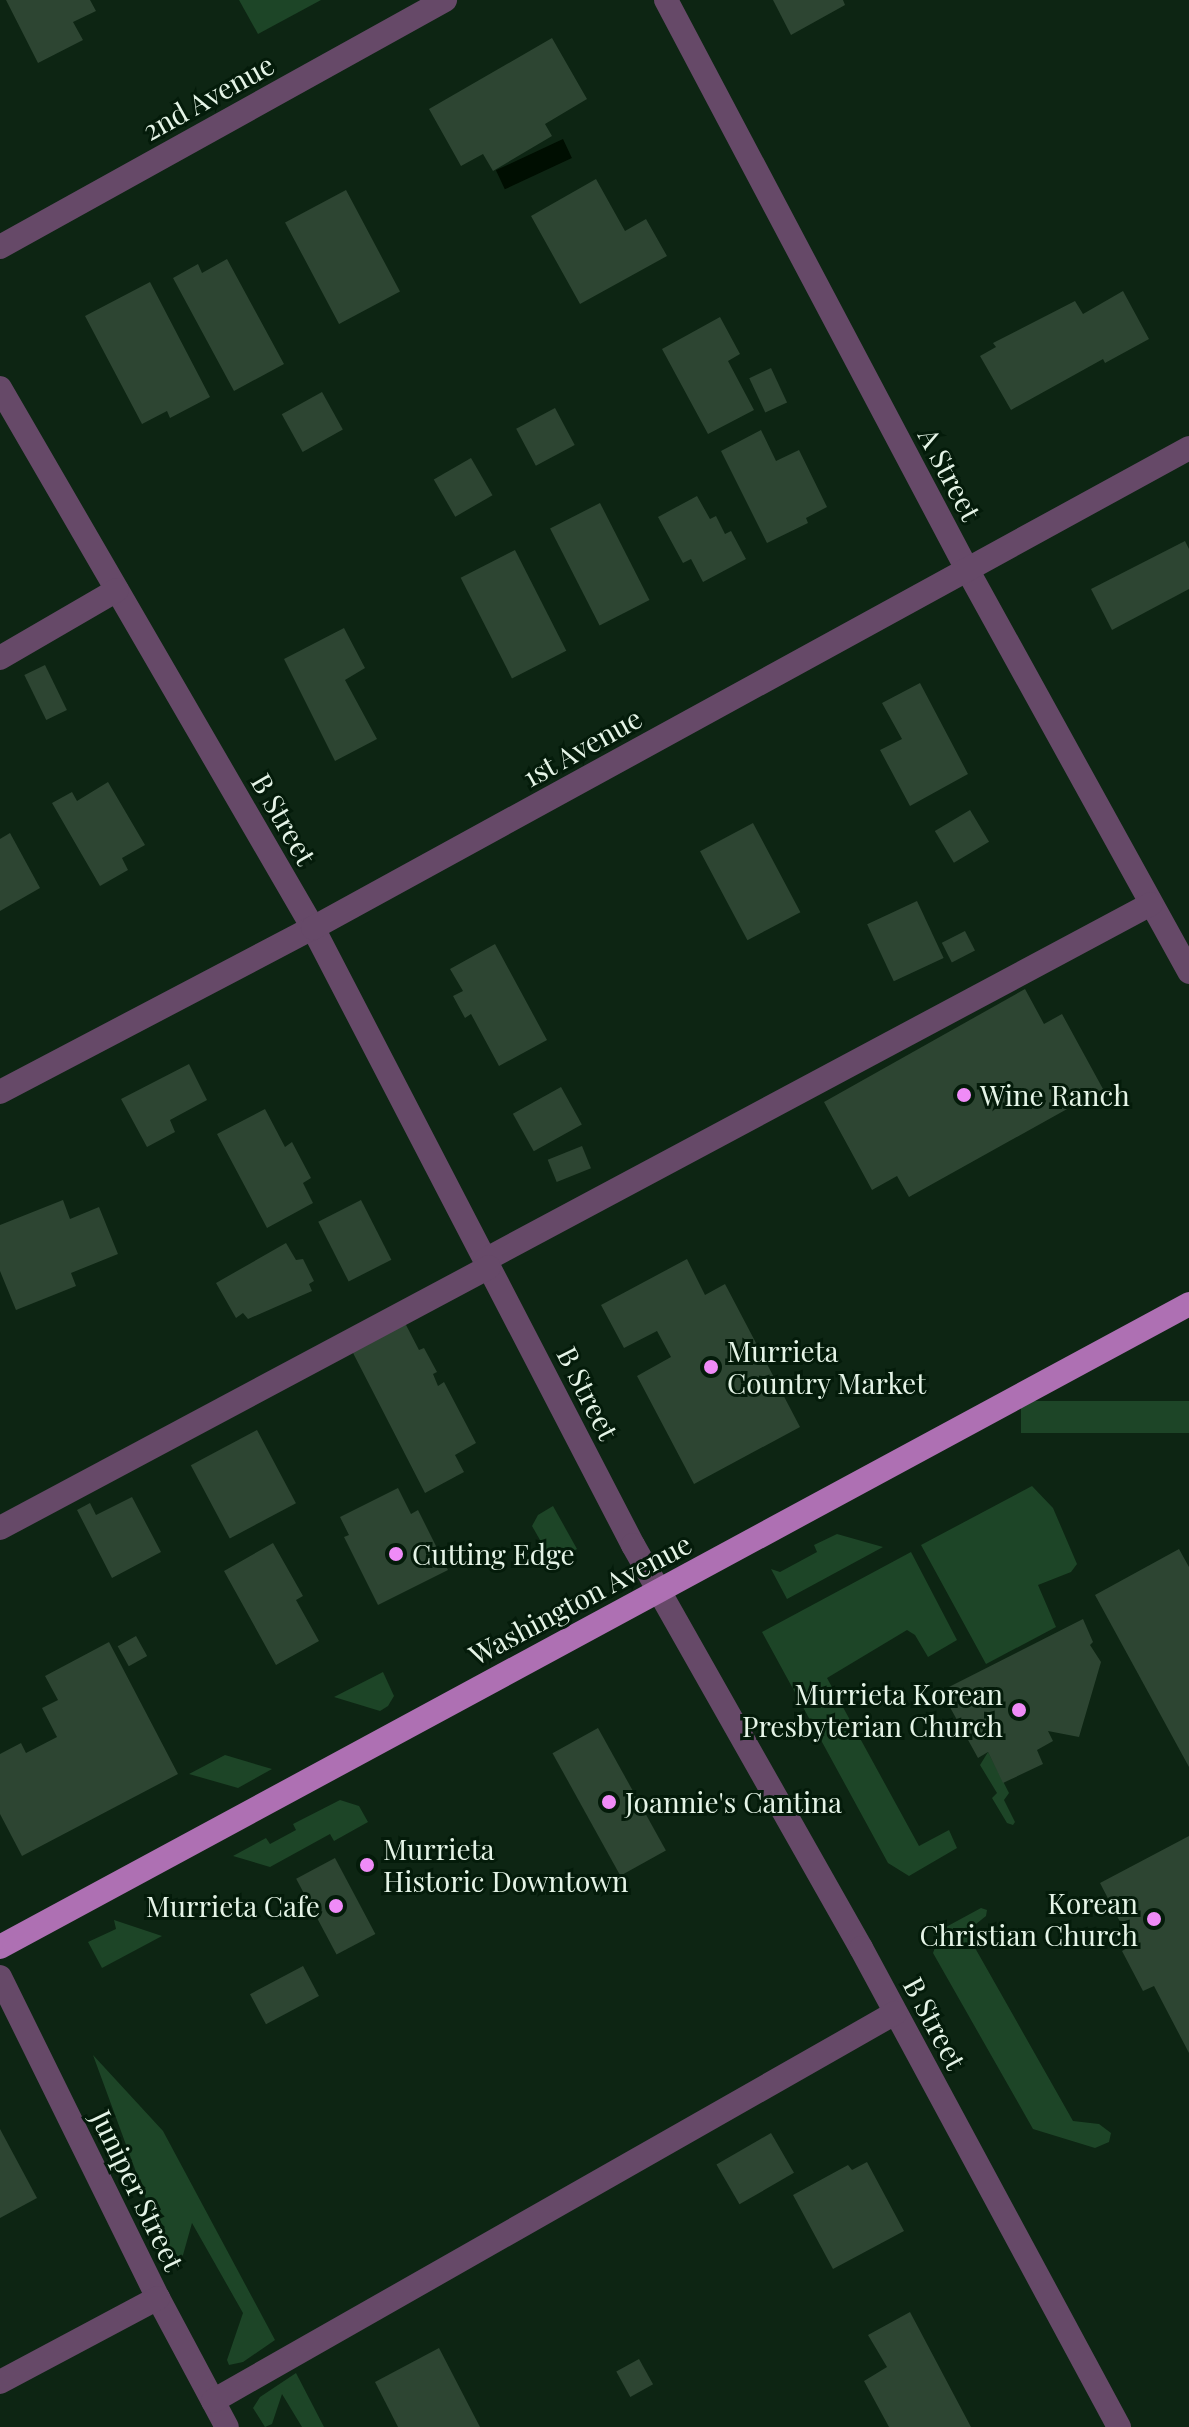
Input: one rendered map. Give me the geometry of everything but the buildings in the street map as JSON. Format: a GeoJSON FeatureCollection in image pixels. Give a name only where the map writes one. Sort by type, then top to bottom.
{"type":"FeatureCollection","features":[{"type":"Feature","properties":{"kind":"main road","name":"Washington Avenue"},"geometry":{"type":"LineString","coordinates":[[0,1947],[1189,1304]]}},
{"type":"Feature","properties":{"kind":"street","name":"2nd Avenue"},"geometry":{"type":"LineString","coordinates":[[0,247],[445,0]]}},
{"type":"Feature","properties":{"kind":"street","name":"A Street"},"geometry":{"type":"LineString","coordinates":[[666,0],[968,571],[1189,972]]}},
{"type":"Feature","properties":{"kind":"street","name":"B Street"},"geometry":{"type":"LineString","coordinates":[[0,388],[313,928],[658,1591],[687,1634],[1119,2427]]}},
{"type":"Feature","properties":{"kind":"street","name":"1st Avenue"},"geometry":{"type":"LineString","coordinates":[[0,1092],[313,928],[1189,448]]}},
{"type":"Feature","properties":{"kind":"street"},"geometry":{"type":"LineString","coordinates":[[0,658],[117,590]]}},
{"type":"Feature","properties":{"kind":"street"},"geometry":{"type":"LineString","coordinates":[[0,1528],[1151,904]]}},
{"type":"Feature","properties":{"kind":"street","name":"Juniper Street"},"geometry":{"type":"LineString","coordinates":[[0,1977],[158,2298],[227,2427]]}},
{"type":"Feature","properties":{"kind":"street"},"geometry":{"type":"LineString","coordinates":[[213,2401],[895,2013]]}},
{"type":"Feature","properties":{"kind":"street"},"geometry":{"type":"LineString","coordinates":[[0,2382],[158,2298]]}},
{"type":"Feature","properties":{"kind":"green space"},"geometry":{"type":"Polygon","coordinates":[[[239,0],[321,0],[258,34],[239,0]]]}},
{"type":"Feature","properties":{"kind":"green space"},"geometry":{"type":"Polygon","coordinates":[[[1021,1401],[1189,1401],[1189,1433],[1021,1433],[1021,1401]]]}},
{"type":"Feature","properties":{"kind":"green space"},"geometry":{"type":"Polygon","coordinates":[[[1032,1486],[1053,1508],[1077,1564],[1071,1572],[1038,1585],[1056,1627],[986,1664],[921,1545],[1032,1486]]]}},
{"type":"Feature","properties":{"kind":"green space"},"geometry":{"type":"Polygon","coordinates":[[[553,1506],[577,1549],[552,1561],[532,1526],[538,1515],[553,1506]]]}},
{"type":"Feature","properties":{"kind":"green space"},"geometry":{"type":"Polygon","coordinates":[[[837,1534],[883,1547],[787,1599],[771,1569],[780,1572],[817,1552],[814,1545],[837,1534]]]}},
{"type":"Feature","properties":{"kind":"green space"},"geometry":{"type":"Polygon","coordinates":[[[911,1552],[957,1640],[928,1657],[915,1635],[907,1630],[827,1678],[919,1846],[949,1830],[957,1848],[909,1876],[888,1863],[762,1632],[911,1552]]]}},
{"type":"Feature","properties":{"kind":"green space"},"geometry":{"type":"Polygon","coordinates":[[[383,1672],[394,1696],[388,1706],[380,1711],[334,1697],[383,1672]]]}},
{"type":"Feature","properties":{"kind":"green space"},"geometry":{"type":"Polygon","coordinates":[[[988,1752],[1009,1793],[1004,1800],[1015,1822],[1013,1825],[1007,1823],[992,1798],[997,1793],[980,1765],[988,1752]]]}},
{"type":"Feature","properties":{"kind":"green space"},"geometry":{"type":"Polygon","coordinates":[[[225,1755],[272,1769],[238,1788],[189,1774],[225,1755]]]}},
{"type":"Feature","properties":{"kind":"green space"},"geometry":{"type":"Polygon","coordinates":[[[340,1800],[359,1806],[368,1822],[334,1841],[330,1834],[270,1867],[233,1856],[266,1838],[270,1844],[296,1830],[293,1824],[340,1800]]]}},
{"type":"Feature","properties":{"kind":"green space"},"geometry":{"type":"Polygon","coordinates":[[[981,1908],[987,1910],[986,1916],[966,1932],[1073,2121],[1099,2124],[1111,2133],[1109,2142],[1095,2148],[1033,2129],[933,1953],[937,1942],[933,1934],[981,1908]]]}},
{"type":"Feature","properties":{"kind":"green space"},"geometry":{"type":"Polygon","coordinates":[[[114,1920],[162,1936],[102,1968],[88,1942],[116,1929],[114,1920]]]}},
{"type":"Feature","properties":{"kind":"green space"},"geometry":{"type":"Polygon","coordinates":[[[93,2055],[163,2131],[275,2340],[243,2362],[229,2365],[227,2360],[243,2313],[192,2223],[183,2255],[178,2259],[171,2258],[161,2240],[93,2055]]]}},
{"type":"Feature","properties":{"kind":"green space"},"geometry":{"type":"Polygon","coordinates":[[[296,2373],[324,2427],[302,2427],[282,2394],[272,2424],[265,2427],[253,2408],[260,2397],[296,2373]]]}},
{"type":"Feature","properties":{"kind":"shaded area"},"geometry":{"type":"Polygon","coordinates":[[[563,139],[572,158],[505,189],[496,170],[563,139]]]}},
{"type":"Feature","properties":{"kind":"place","name":"Wine Ranch"},"geometry":{"type":"Point","coordinates":[964,1095]}},
{"type":"Feature","properties":{"kind":"place","name":"Murrieta Country Market"},"geometry":{"type":"Point","coordinates":[711,1367]}},
{"type":"Feature","properties":{"kind":"place","name":"Cutting Edge"},"geometry":{"type":"Point","coordinates":[396,1554]}},
{"type":"Feature","properties":{"kind":"place","name":"Murrieta Korean Presbyterian Church"},"geometry":{"type":"Point","coordinates":[1019,1710]}},
{"type":"Feature","properties":{"kind":"place","name":"Joannie's Cantina"},"geometry":{"type":"Point","coordinates":[609,1802]}},
{"type":"Feature","properties":{"kind":"place","name":"Murrieta Historic Downtown"},"geometry":{"type":"Point","coordinates":[367,1865]}},
{"type":"Feature","properties":{"kind":"place","name":"Murrieta Cafe"},"geometry":{"type":"Point","coordinates":[336,1906]}},
{"type":"Feature","properties":{"kind":"place","name":"Korean Christian Church"},"geometry":{"type":"Point","coordinates":[1154,1919]}}]}
